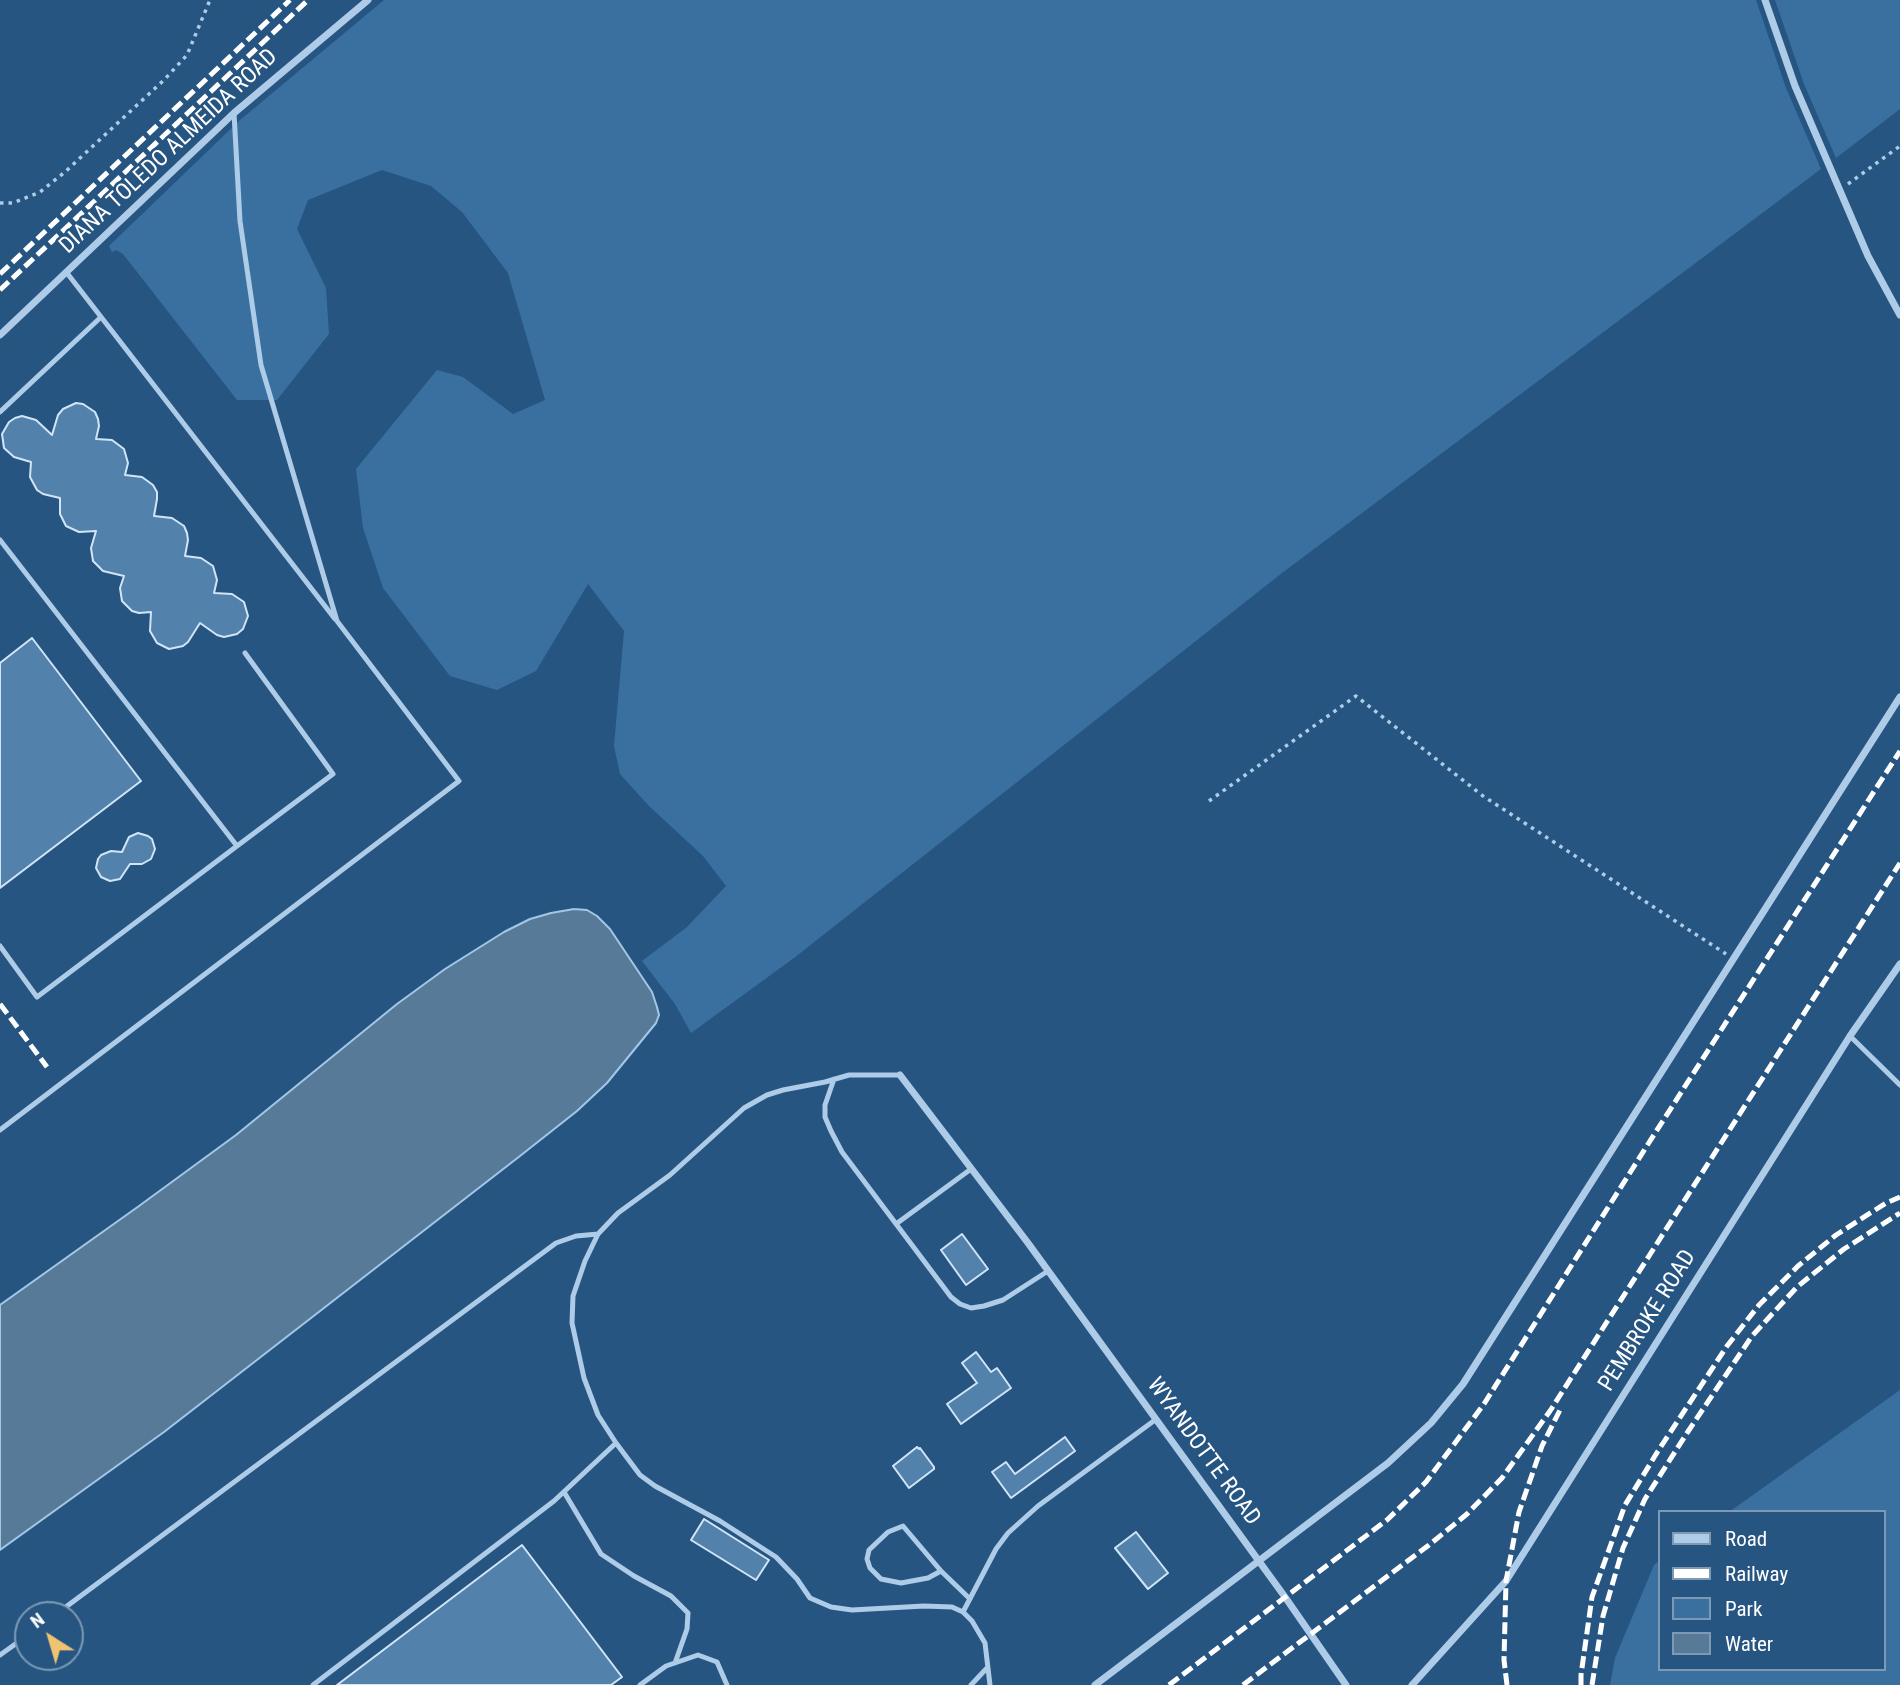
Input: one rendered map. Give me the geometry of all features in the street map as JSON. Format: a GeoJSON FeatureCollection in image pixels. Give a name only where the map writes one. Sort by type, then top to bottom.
{"type":"FeatureCollection","features":[{"type":"Feature","properties":{"kind":"street","name":"DIANA TOLEDO ALMEIDA ROAD"},"geometry":{"type":"LineString","coordinates":[[0,335],[234,113],[368,0]]}},
{"type":"Feature","properties":{"kind":"street"},"geometry":{"type":"LineString","coordinates":[[1765,0],[1795,86],[1868,256],[1900,314]]}},
{"type":"Feature","properties":{"kind":"street"},"geometry":{"type":"LineString","coordinates":[[1095,1685],[1388,1464],[1431,1423],[1463,1384],[1900,697]]}},
{"type":"Feature","properties":{"kind":"street","name":"PEMBROKE ROAD"},"geometry":{"type":"LineString","coordinates":[[1412,1685],[1506,1581],[1850,1036],[1900,964]]}},
{"type":"Feature","properties":{"kind":"street","name":"WYANDOTTE ROAD"},"geometry":{"type":"LineString","coordinates":[[900,1075],[1028,1243],[1346,1685]]}},
{"type":"Feature","properties":{"kind":"lane"},"geometry":{"type":"LineString","coordinates":[[234,113],[240,221],[261,365],[337,621]]}},
{"type":"Feature","properties":{"kind":"lane"},"geometry":{"type":"LineString","coordinates":[[0,1130],[459,781],[67,273]]}},
{"type":"Feature","properties":{"kind":"lane"},"geometry":{"type":"LineString","coordinates":[[0,412],[101,317]]}},
{"type":"Feature","properties":{"kind":"lane"},"geometry":{"type":"LineString","coordinates":[[0,540],[237,846]]}},
{"type":"Feature","properties":{"kind":"lane"},"geometry":{"type":"LineString","coordinates":[[0,946],[37,997],[333,774],[245,653]]}},
{"type":"Feature","properties":{"kind":"lane"},"geometry":{"type":"LineString","coordinates":[[1850,1036],[1900,1085]]}},
{"type":"Feature","properties":{"kind":"lane"},"geometry":{"type":"LineString","coordinates":[[900,1075],[849,1075],[767,1095],[744,1108],[670,1175],[618,1213],[598,1234],[584,1261],[573,1296],[572,1323],[584,1378],[598,1415],[640,1475],[776,1556],[810,1598],[831,1607],[852,1610],[952,1607],[963,1612],[972,1620],[985,1643],[990,1685]]}},
{"type":"Feature","properties":{"kind":"lane"},"geometry":{"type":"LineString","coordinates":[[834,1079],[825,1105],[825,1117],[842,1152],[951,1297],[960,1304],[984,1306],[1003,1300],[1048,1271]]}},
{"type":"Feature","properties":{"kind":"lane"},"geometry":{"type":"LineString","coordinates":[[897,1224],[971,1169]]}},
{"type":"Feature","properties":{"kind":"lane"},"geometry":{"type":"LineString","coordinates":[[74,1601],[556,1243],[576,1236],[598,1234]]}},
{"type":"Feature","properties":{"kind":"lane"},"geometry":{"type":"LineString","coordinates":[[963,1612],[996,1549],[1008,1533],[1038,1506],[1155,1420]]}},
{"type":"Feature","properties":{"kind":"lane"},"geometry":{"type":"LineString","coordinates":[[313,1685],[564,1492],[616,1443]]}},
{"type":"Feature","properties":{"kind":"lane"},"geometry":{"type":"LineString","coordinates":[[564,1492],[601,1554],[671,1596],[688,1613],[687,1629],[675,1663]]}},
{"type":"Feature","properties":{"kind":"lane"},"geometry":{"type":"LineString","coordinates":[[941,1571],[928,1578],[901,1583],[881,1579],[870,1568],[867,1559],[869,1550],[888,1532],[903,1526],[941,1571],[970,1599]]}},
{"type":"Feature","properties":{"kind":"lane"},"geometry":{"type":"LineString","coordinates":[[640,1685],[666,1666],[698,1655],[717,1662],[727,1685]]}},
{"type":"Feature","properties":{"kind":"lane"},"geometry":{"type":"LineString","coordinates":[[971,1685],[987,1668]]}},
{"type":"Feature","properties":{"kind":"path"},"geometry":{"type":"LineString","coordinates":[[0,203],[13,203],[40,192],[164,80],[187,55],[210,0]]}},
{"type":"Feature","properties":{"kind":"path"},"geometry":{"type":"LineString","coordinates":[[1840,190],[1900,146]]}},
{"type":"Feature","properties":{"kind":"path"},"geometry":{"type":"LineString","coordinates":[[1209,801],[1356,696],[1483,796],[1733,959]]}},
{"type":"Feature","properties":{"kind":"green space"},"geometry":{"type":"Polygon","coordinates":[[[384,0],[1756,0],[1786,88],[1821,169],[1282,573],[794,958],[691,1033],[675,1004],[642,961],[687,927],[726,886],[703,856],[649,806],[620,774],[614,746],[624,631],[588,584],[536,671],[497,690],[450,676],[383,588],[363,528],[356,469],[437,370],[463,377],[513,414],[545,400],[508,273],[462,212],[431,186],[382,170],[308,200],[297,229],[326,288],[329,334],[277,400],[237,400],[123,254],[116,250],[112,252],[109,246],[240,120],[384,0]]]}},
{"type":"Feature","properties":{"kind":"green space"},"geometry":{"type":"Polygon","coordinates":[[[1775,0],[1900,0],[1900,109],[1836,158],[1804,84],[1775,0]]]}},
{"type":"Feature","properties":{"kind":"green space"},"geometry":{"type":"Polygon","coordinates":[[[1900,1390],[1900,1685],[1610,1685],[1615,1658],[1654,1565],[1658,1562],[1658,1671],[1886,1671],[1886,1510],[1732,1510],[1900,1390]]]}},
{"type":"Feature","properties":{"kind":"water"},"geometry":{"type":"Polygon","coordinates":[[[574,909],[587,910],[610,929],[652,992],[659,1015],[656,1023],[607,1083],[577,1111],[520,1156],[164,1432],[0,1550],[0,1305],[236,1135],[397,1004],[445,969],[530,919],[574,909]]]}},
{"type":"Feature","properties":{"kind":"building"},"geometry":{"type":"Polygon","coordinates":[[[76,403],[95,412],[99,426],[96,439],[112,440],[124,449],[128,463],[125,475],[142,477],[153,485],[157,492],[154,516],[172,518],[184,526],[188,540],[185,556],[201,558],[213,566],[217,580],[214,593],[232,594],[244,602],[248,616],[243,629],[237,634],[224,637],[217,635],[200,623],[183,646],[169,649],[157,643],[150,631],[151,612],[132,611],[122,601],[120,588],[124,576],[103,571],[93,561],[91,548],[96,531],[79,532],[66,526],[60,514],[60,498],[37,490],[30,477],[31,462],[14,457],[4,448],[2,434],[9,422],[15,418],[22,416],[36,420],[52,435],[58,415],[63,409],[76,403]]]}},
{"type":"Feature","properties":{"kind":"building"},"geometry":{"type":"Polygon","coordinates":[[[32,638],[141,781],[0,888],[0,663],[32,638]]]}},
{"type":"Feature","properties":{"kind":"building"},"geometry":{"type":"Polygon","coordinates":[[[138,833],[152,839],[155,849],[151,859],[142,864],[130,864],[120,879],[110,881],[101,877],[96,868],[101,855],[111,851],[122,852],[129,837],[138,833]]]}},
{"type":"Feature","properties":{"kind":"building"},"geometry":{"type":"Polygon","coordinates":[[[962,1234],[988,1269],[966,1285],[941,1250],[962,1234]]]}},
{"type":"Feature","properties":{"kind":"building"},"geometry":{"type":"Polygon","coordinates":[[[976,1352],[991,1372],[997,1368],[1011,1388],[961,1424],[947,1404],[977,1383],[962,1363],[976,1352]]]}},
{"type":"Feature","properties":{"kind":"building"},"geometry":{"type":"Polygon","coordinates":[[[1065,1437],[1075,1451],[1011,1498],[992,1472],[1006,1462],[1015,1474],[1065,1437]]]}},
{"type":"Feature","properties":{"kind":"building"},"geometry":{"type":"Polygon","coordinates":[[[917,1447],[934,1469],[909,1488],[893,1466],[917,1447]]]}},
{"type":"Feature","properties":{"kind":"building"},"geometry":{"type":"Polygon","coordinates":[[[704,1519],[769,1560],[756,1580],[691,1540],[704,1519]]]}},
{"type":"Feature","properties":{"kind":"building"},"geometry":{"type":"Polygon","coordinates":[[[1136,1532],[1168,1573],[1148,1589],[1115,1548],[1136,1532]]]}},
{"type":"Feature","properties":{"kind":"building"},"geometry":{"type":"Polygon","coordinates":[[[522,1545],[622,1677],[611,1685],[337,1685],[522,1545]]]}},
{"type":"Feature","properties":{"kind":"railway"},"geometry":{"type":"LineString","coordinates":[[0,274],[290,0]]}},
{"type":"Feature","properties":{"kind":"railway"},"geometry":{"type":"LineString","coordinates":[[0,290],[308,0]]}},
{"type":"Feature","properties":{"kind":"railway"},"geometry":{"type":"LineString","coordinates":[[1169,1685],[1387,1520],[1426,1482],[1484,1404],[1900,751]]}},
{"type":"Feature","properties":{"kind":"railway"},"geometry":{"type":"LineString","coordinates":[[1243,1685],[1429,1545],[1467,1514],[1502,1478],[1550,1411],[1900,863]]}},
{"type":"Feature","properties":{"kind":"railway"},"geometry":{"type":"LineString","coordinates":[[0,1004],[47,1067]]}},
{"type":"Feature","properties":{"kind":"railway"},"geometry":{"type":"LineString","coordinates":[[1581,1685],[1592,1597],[1625,1505],[1658,1451],[1727,1346],[1759,1305],[1798,1266],[1836,1235],[1900,1197]]}},
{"type":"Feature","properties":{"kind":"railway"},"geometry":{"type":"LineString","coordinates":[[1592,1685],[1603,1616],[1623,1548],[1645,1499],[1687,1433],[1752,1336],[1797,1287],[1844,1249],[1900,1213]]}},
{"type":"Feature","properties":{"kind":"railway"},"geometry":{"type":"LineString","coordinates":[[1507,1685],[1504,1660],[1506,1581],[1519,1512],[1542,1446],[1561,1408]]}}]}
